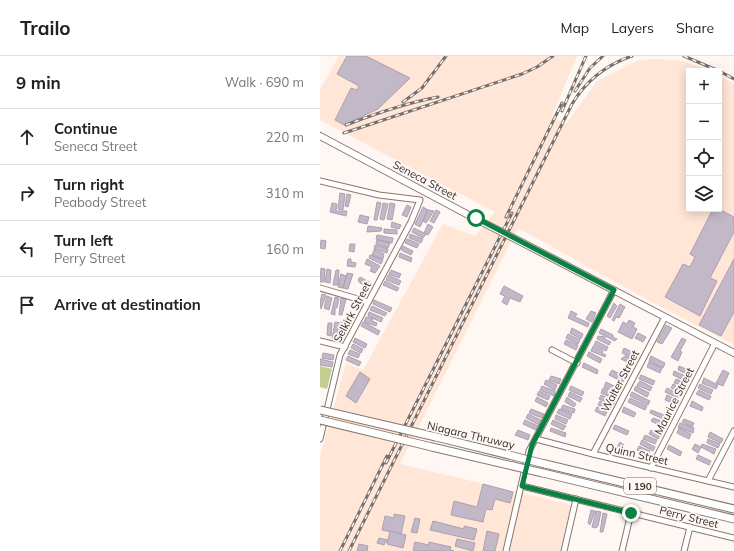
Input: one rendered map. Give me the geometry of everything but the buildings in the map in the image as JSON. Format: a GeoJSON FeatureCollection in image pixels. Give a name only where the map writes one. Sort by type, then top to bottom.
{"type":"FeatureCollection","features":[{"type":"Feature","properties":{"kind":"highway","name":"Niagara Thruway"},"geometry":{"type":"LineString","coordinates":[[320,410],[734,509]]}},
{"type":"Feature","properties":{"kind":"highway","name":"Niagara Thruway"},"geometry":{"type":"LineString","coordinates":[[320,420],[734,519]]}},
{"type":"Feature","properties":{"kind":"main road","name":"Seneca Street"},"geometry":{"type":"LineString","coordinates":[[320,136],[734,353]]}},
{"type":"Feature","properties":{"kind":"street","name":"Selkirk Street"},"geometry":{"type":"LineString","coordinates":[[320,181],[379,195],[420,200],[412,222],[340,355],[320,439]]}},
{"type":"Feature","properties":{"kind":"street"},"geometry":{"type":"LineString","coordinates":[[320,288],[368,302]]}},
{"type":"Feature","properties":{"kind":"street"},"geometry":{"type":"LineString","coordinates":[[506,551],[529,451],[577,363],[614,290]]}},
{"type":"Feature","properties":{"kind":"street","name":"Walter Street"},"geometry":{"type":"LineString","coordinates":[[592,454],[665,317]]}},
{"type":"Feature","properties":{"kind":"street"},"geometry":{"type":"LineString","coordinates":[[320,341],[345,347]]}},
{"type":"Feature","properties":{"kind":"street","name":"Maurice Street"},"geometry":{"type":"LineString","coordinates":[[652,468],[715,343]]}},
{"type":"Feature","properties":{"kind":"street"},"geometry":{"type":"LineString","coordinates":[[552,350],[577,363]]}},
{"type":"Feature","properties":{"kind":"street"},"geometry":{"type":"LineString","coordinates":[[708,481],[734,431]]}},
{"type":"Feature","properties":{"kind":"street","name":"Quinn Street"},"geometry":{"type":"LineString","coordinates":[[536,439],[592,454],[734,487]]}},
{"type":"Feature","properties":{"kind":"street","name":"Perry Street"},"geometry":{"type":"LineString","coordinates":[[522,486],[734,538]]}},
{"type":"Feature","properties":{"kind":"street"},"geometry":{"type":"LineString","coordinates":[[564,551],[576,499]]}},
{"type":"Feature","properties":{"kind":"street"},"geometry":{"type":"LineString","coordinates":[[622,551],[631,513]]}},
{"type":"Feature","properties":{"kind":"street"},"geometry":{"type":"LineString","coordinates":[[684,551],[690,527]]}},
{"type":"Feature","properties":{"kind":"shaded area"},"geometry":{"type":"Polygon","coordinates":[[[339,56],[577,56],[551,118],[567,123],[597,81],[639,60],[658,59],[684,61],[702,68],[686,68],[686,212],[722,212],[722,78],[734,84],[734,345],[650,301],[518,228],[400,464],[571,505],[560,551],[320,551],[320,457],[346,363],[363,370],[443,224],[475,236],[495,212],[320,120],[320,90],[339,56]]]}},
{"type":"Feature","properties":{"kind":"green space"},"geometry":{"type":"Polygon","coordinates":[[[320,366],[332,369],[327,389],[320,387],[320,366]]]}},
{"type":"Feature","properties":{"kind":"railway"},"geometry":{"type":"LineString","coordinates":[[403,102],[422,88],[446,56]]}},
{"type":"Feature","properties":{"kind":"railway"},"geometry":{"type":"LineString","coordinates":[[344,133],[522,74],[537,67],[553,56]]}},
{"type":"Feature","properties":{"kind":"railway"},"geometry":{"type":"LineString","coordinates":[[562,111],[586,56]]}},
{"type":"Feature","properties":{"kind":"railway"},"geometry":{"type":"LineString","coordinates":[[575,91],[590,68],[603,56]]}},
{"type":"Feature","properties":{"kind":"railway"},"geometry":{"type":"LineString","coordinates":[[349,551],[572,104],[583,88],[597,75],[613,64],[632,56]]}},
{"type":"Feature","properties":{"kind":"railway"},"geometry":{"type":"LineString","coordinates":[[684,56],[712,68]]}},
{"type":"Feature","properties":{"kind":"railway"},"geometry":{"type":"LineString","coordinates":[[722,73],[734,79]]}},
{"type":"Feature","properties":{"kind":"railway"},"geometry":{"type":"LineString","coordinates":[[346,125],[414,102],[438,97]]}},
{"type":"Feature","properties":{"kind":"railway"},"geometry":{"type":"LineString","coordinates":[[506,217],[562,103]]}},
{"type":"Feature","properties":{"kind":"railway"},"geometry":{"type":"LineString","coordinates":[[386,463],[512,213]]}},
{"type":"Feature","properties":{"kind":"railway"},"geometry":{"type":"LineString","coordinates":[[340,551],[387,456]]}},
{"type":"Feature","properties":{"kind":"route"},"geometry":{"type":"LineString","coordinates":[[476,218],[614,290],[612,297],[529,451],[522,486],[631,513]]}}]}
